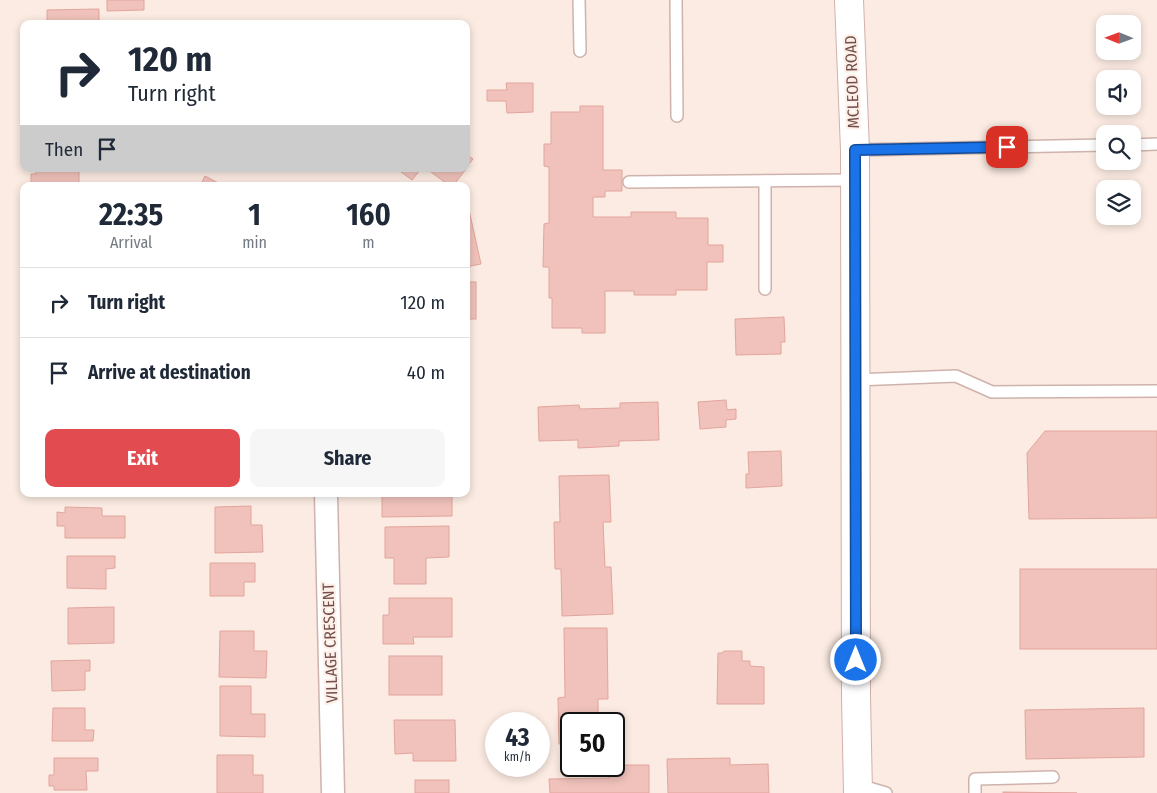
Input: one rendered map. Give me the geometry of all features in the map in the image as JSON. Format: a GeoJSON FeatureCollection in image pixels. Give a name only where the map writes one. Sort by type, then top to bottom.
{"type":"FeatureCollection","features":[{"type":"Feature","properties":{"kind":"main road","name":"MCLEOD ROAD"},"geometry":{"type":"LineString","coordinates":[[849,0],[855,150],[856,688],[858,789]]}},
{"type":"Feature","properties":{"kind":"street","name":"VILLAGE CRESCENT"},"geometry":{"type":"LineString","coordinates":[[326,497],[334,793]]}},
{"type":"Feature","properties":{"kind":"lane"},"geometry":{"type":"LineString","coordinates":[[579,0],[580,50]]}},
{"type":"Feature","properties":{"kind":"lane"},"geometry":{"type":"LineString","coordinates":[[676,0],[677,116]]}},
{"type":"Feature","properties":{"kind":"lane"},"geometry":{"type":"LineString","coordinates":[[1141,145],[1157,144]]}},
{"type":"Feature","properties":{"kind":"lane"},"geometry":{"type":"LineString","coordinates":[[855,150],[1096,145]]}},
{"type":"Feature","properties":{"kind":"lane"},"geometry":{"type":"LineString","coordinates":[[629,182],[855,180]]}},
{"type":"Feature","properties":{"kind":"lane"},"geometry":{"type":"LineString","coordinates":[[765,181],[765,290]]}},
{"type":"Feature","properties":{"kind":"lane"},"geometry":{"type":"LineString","coordinates":[[855,380],[956,376],[992,392],[1157,391]]}},
{"type":"Feature","properties":{"kind":"lane"},"geometry":{"type":"LineString","coordinates":[[975,793],[975,779],[1053,776]]}},
{"type":"Feature","properties":{"kind":"lane"},"geometry":{"type":"LineString","coordinates":[[858,789],[886,793]]}},
{"type":"Feature","properties":{"kind":"building"},"geometry":{"type":"Polygon","coordinates":[[[107,0],[144,0],[144,10],[107,11],[107,0]]]}},
{"type":"Feature","properties":{"kind":"building"},"geometry":{"type":"Polygon","coordinates":[[[99,9],[99,20],[47,20],[47,10],[99,9]]]}},
{"type":"Feature","properties":{"kind":"building"},"geometry":{"type":"Polygon","coordinates":[[[506,83],[533,83],[533,112],[507,113],[506,101],[487,101],[487,90],[507,90],[506,83]]]}},
{"type":"Feature","properties":{"kind":"building"},"geometry":{"type":"Polygon","coordinates":[[[580,106],[603,106],[603,170],[622,170],[622,191],[605,191],[605,197],[593,197],[593,217],[631,217],[631,212],[676,212],[676,218],[708,218],[708,245],[723,245],[723,262],[707,262],[707,290],[676,290],[676,295],[634,295],[634,291],[605,291],[605,333],[582,333],[582,328],[552,328],[552,298],[549,298],[549,267],[543,267],[544,224],[549,223],[549,167],[544,166],[544,144],[551,144],[551,112],[580,112],[580,106]]]}},
{"type":"Feature","properties":{"kind":"building"},"geometry":{"type":"Polygon","coordinates":[[[36,172],[79,172],[79,182],[31,182],[31,174],[36,174],[36,172]]]}},
{"type":"Feature","properties":{"kind":"building"},"geometry":{"type":"Polygon","coordinates":[[[401,172],[419,172],[412,180],[401,172]]]}},
{"type":"Feature","properties":{"kind":"building"},"geometry":{"type":"Polygon","coordinates":[[[431,172],[464,172],[456,182],[445,182],[431,172]]]}},
{"type":"Feature","properties":{"kind":"building"},"geometry":{"type":"Polygon","coordinates":[[[205,176],[216,182],[202,182],[205,176]]]}},
{"type":"Feature","properties":{"kind":"building"},"geometry":{"type":"Polygon","coordinates":[[[470,214],[481,264],[470,266],[470,214]]]}},
{"type":"Feature","properties":{"kind":"building"},"geometry":{"type":"Polygon","coordinates":[[[470,282],[476,282],[476,319],[470,319],[470,282]]]}},
{"type":"Feature","properties":{"kind":"building"},"geometry":{"type":"Polygon","coordinates":[[[784,317],[785,342],[781,342],[781,354],[736,355],[735,319],[784,317]]]}},
{"type":"Feature","properties":{"kind":"building"},"geometry":{"type":"Polygon","coordinates":[[[726,400],[727,410],[736,409],[736,419],[726,420],[726,427],[700,429],[698,402],[726,400]]]}},
{"type":"Feature","properties":{"kind":"building"},"geometry":{"type":"Polygon","coordinates":[[[658,402],[659,440],[619,441],[619,446],[578,448],[578,440],[539,441],[538,407],[579,405],[580,409],[620,408],[620,403],[658,402]]]}},
{"type":"Feature","properties":{"kind":"building"},"geometry":{"type":"Polygon","coordinates":[[[1045,431],[1157,431],[1157,518],[1029,519],[1027,453],[1045,431]]]}},
{"type":"Feature","properties":{"kind":"building"},"geometry":{"type":"Polygon","coordinates":[[[781,451],[782,486],[746,488],[746,474],[749,474],[748,452],[781,451]]]}},
{"type":"Feature","properties":{"kind":"building"},"geometry":{"type":"Polygon","coordinates":[[[609,475],[611,522],[603,522],[605,567],[611,567],[613,614],[562,616],[561,569],[555,569],[554,522],[560,522],[559,476],[609,475]]]}},
{"type":"Feature","properties":{"kind":"building"},"geometry":{"type":"Polygon","coordinates":[[[382,497],[452,497],[452,516],[382,517],[382,497]]]}},
{"type":"Feature","properties":{"kind":"building"},"geometry":{"type":"Polygon","coordinates":[[[251,506],[251,525],[262,525],[263,552],[215,553],[215,507],[251,506]]]}},
{"type":"Feature","properties":{"kind":"building"},"geometry":{"type":"Polygon","coordinates":[[[65,507],[102,508],[102,516],[125,516],[125,538],[65,538],[65,526],[57,526],[57,512],[65,513],[65,507]]]}},
{"type":"Feature","properties":{"kind":"building"},"geometry":{"type":"Polygon","coordinates":[[[449,526],[449,557],[426,558],[426,584],[394,584],[394,558],[385,558],[385,527],[449,526]]]}},
{"type":"Feature","properties":{"kind":"building"},"geometry":{"type":"Polygon","coordinates":[[[67,556],[115,556],[115,568],[106,569],[106,589],[67,588],[67,556]]]}},
{"type":"Feature","properties":{"kind":"building"},"geometry":{"type":"Polygon","coordinates":[[[210,563],[255,563],[255,582],[244,582],[244,596],[210,596],[210,563]]]}},
{"type":"Feature","properties":{"kind":"building"},"geometry":{"type":"Polygon","coordinates":[[[1020,569],[1157,569],[1157,649],[1020,649],[1020,569]]]}},
{"type":"Feature","properties":{"kind":"building"},"geometry":{"type":"Polygon","coordinates":[[[389,598],[452,598],[452,637],[413,637],[414,644],[383,644],[383,615],[389,615],[389,598]]]}},
{"type":"Feature","properties":{"kind":"building"},"geometry":{"type":"Polygon","coordinates":[[[114,607],[114,643],[68,644],[68,608],[114,607]]]}},
{"type":"Feature","properties":{"kind":"building"},"geometry":{"type":"Polygon","coordinates":[[[564,628],[607,628],[608,699],[598,699],[598,712],[560,712],[559,744],[558,698],[565,697],[564,628]]]}},
{"type":"Feature","properties":{"kind":"building"},"geometry":{"type":"Polygon","coordinates":[[[220,631],[254,631],[254,651],[267,651],[266,678],[219,677],[220,631]]]}},
{"type":"Feature","properties":{"kind":"building"},"geometry":{"type":"Polygon","coordinates":[[[742,651],[742,661],[750,661],[750,666],[764,667],[764,704],[717,704],[718,653],[742,651]]]}},
{"type":"Feature","properties":{"kind":"building"},"geometry":{"type":"Polygon","coordinates":[[[389,656],[442,656],[442,695],[389,695],[389,656]]]}},
{"type":"Feature","properties":{"kind":"building"},"geometry":{"type":"Polygon","coordinates":[[[90,660],[90,671],[85,671],[85,690],[52,691],[51,661],[90,660]]]}},
{"type":"Feature","properties":{"kind":"building"},"geometry":{"type":"Polygon","coordinates":[[[220,686],[251,686],[251,714],[265,714],[265,737],[220,736],[220,686]]]}},
{"type":"Feature","properties":{"kind":"building"},"geometry":{"type":"Polygon","coordinates":[[[53,708],[85,708],[85,730],[94,730],[93,741],[52,741],[53,708]]]}},
{"type":"Feature","properties":{"kind":"building"},"geometry":{"type":"Polygon","coordinates":[[[1144,708],[1144,757],[1026,759],[1025,710],[1144,708]]]}},
{"type":"Feature","properties":{"kind":"building"},"geometry":{"type":"Polygon","coordinates":[[[394,720],[455,720],[456,761],[413,761],[413,753],[395,754],[394,720]]]}},
{"type":"Feature","properties":{"kind":"building"},"geometry":{"type":"Polygon","coordinates":[[[217,755],[253,755],[253,775],[263,775],[263,793],[217,793],[217,755]]]}},
{"type":"Feature","properties":{"kind":"building"},"geometry":{"type":"Polygon","coordinates":[[[54,758],[98,758],[98,771],[86,771],[87,790],[54,790],[54,786],[49,786],[49,775],[54,775],[54,758]]]}},
{"type":"Feature","properties":{"kind":"building"},"geometry":{"type":"Polygon","coordinates":[[[730,758],[730,765],[768,764],[769,793],[668,793],[667,759],[730,758]]]}},
{"type":"Feature","properties":{"kind":"building"},"geometry":{"type":"Polygon","coordinates":[[[625,765],[649,765],[649,793],[550,793],[549,779],[625,777],[625,765]]]}},
{"type":"Feature","properties":{"kind":"building"},"geometry":{"type":"Polygon","coordinates":[[[415,780],[449,780],[449,793],[415,793],[415,780]]]}},
{"type":"Feature","properties":{"kind":"building"},"geometry":{"type":"Polygon","coordinates":[[[1003,792],[1077,793],[1003,793],[1003,792]]]}},
{"type":"Feature","properties":{"kind":"route"},"geometry":{"type":"LineString","coordinates":[[856,660],[855,150],[1007,147]]}}]}
